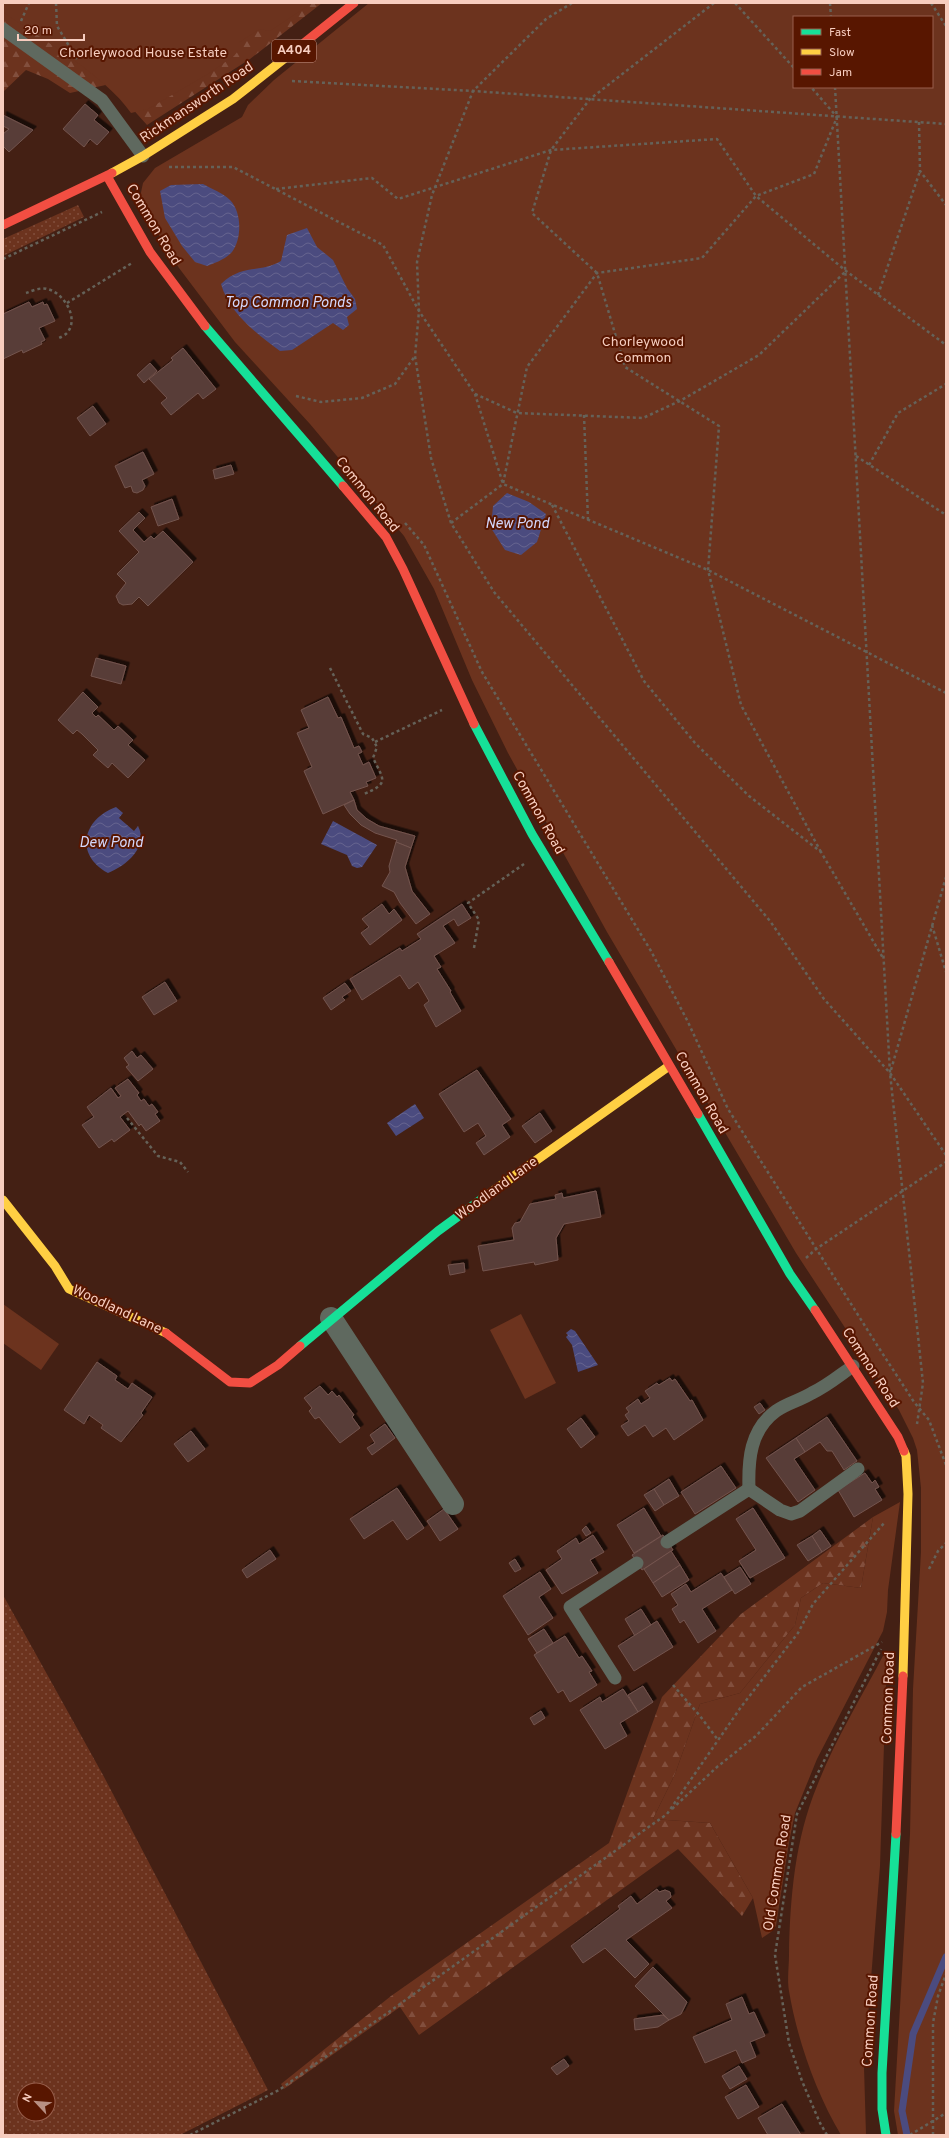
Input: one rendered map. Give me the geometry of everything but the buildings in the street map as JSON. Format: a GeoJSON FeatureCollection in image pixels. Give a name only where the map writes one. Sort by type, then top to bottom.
{"type":"FeatureCollection","features":[{"type":"Feature","properties":{"kind":"street","name":"Rickmansworth Road"},"geometry":{"type":"LineString","coordinates":[[107,176],[143,156],[233,99],[354,3]]}},
{"type":"Feature","properties":{"kind":"street","name":"Common Road"},"geometry":{"type":"LineString","coordinates":[[107,176],[150,252],[190,309],[246,376],[386,537],[403,569],[462,701],[542,851],[633,1002],[790,1274],[854,1366],[876,1405],[898,1437],[906,1456],[908,1494],[900,1773],[882,2073],[882,2110],[886,2135]]}},
{"type":"Feature","properties":{"kind":"street","name":"A404"},"geometry":{"type":"LineString","coordinates":[[3,225],[107,176]]}},
{"type":"Feature","properties":{"kind":"street","name":"Woodland Lane"},"geometry":{"type":"LineString","coordinates":[[3,1200],[54,1266],[69,1289],[163,1331],[230,1382],[250,1383],[278,1365],[331,1318],[438,1231],[669,1066]]}},
{"type":"Feature","properties":{"kind":"street"},"geometry":{"type":"LineString","coordinates":[[331,1318],[453,1504]]}},
{"type":"Feature","properties":{"kind":"lane"},"geometry":{"type":"LineString","coordinates":[[3,29],[102,100],[143,156]]}},
{"type":"Feature","properties":{"kind":"lane"},"geometry":{"type":"LineString","coordinates":[[749,1489],[748,1466],[752,1442],[762,1426],[776,1411],[813,1393],[854,1366]]}},
{"type":"Feature","properties":{"kind":"lane"},"geometry":{"type":"LineString","coordinates":[[749,1489],[780,1510],[791,1514],[800,1511],[858,1468]]}},
{"type":"Feature","properties":{"kind":"lane"},"geometry":{"type":"LineString","coordinates":[[667,1542],[749,1489]]}},
{"type":"Feature","properties":{"kind":"lane"},"geometry":{"type":"LineString","coordinates":[[616,1678],[570,1607],[637,1563]]}},
{"type":"Feature","properties":{"kind":"path"},"geometry":{"type":"LineString","coordinates":[[56,3],[57,26],[82,66]]}},
{"type":"Feature","properties":{"kind":"path"},"geometry":{"type":"LineString","coordinates":[[572,3],[546,20],[473,91],[435,187],[417,262],[419,311],[415,356],[431,458],[451,523],[494,592],[770,921],[824,999],[890,1073],[946,1155]]}},
{"type":"Feature","properties":{"kind":"path"},"geometry":{"type":"LineString","coordinates":[[714,3],[590,99],[551,150],[532,213],[597,273],[625,367],[719,426],[708,570],[741,706],[821,852],[884,959]]}},
{"type":"Feature","properties":{"kind":"path"},"geometry":{"type":"LineString","coordinates":[[735,3],[793,67]]}},
{"type":"Feature","properties":{"kind":"path"},"geometry":{"type":"LineString","coordinates":[[830,3],[831,16]]}},
{"type":"Feature","properties":{"kind":"path"},"geometry":{"type":"LineString","coordinates":[[931,3],[946,26]]}},
{"type":"Feature","properties":{"kind":"path"},"geometry":{"type":"LineString","coordinates":[[260,79],[473,91],[946,124]]}},
{"type":"Feature","properties":{"kind":"path"},"geometry":{"type":"LineString","coordinates":[[812,88],[837,117]]}},
{"type":"Feature","properties":{"kind":"path"},"geometry":{"type":"LineString","coordinates":[[835,88],[890,1073],[923,1383],[914,1444],[906,1456]]}},
{"type":"Feature","properties":{"kind":"path"},"geometry":{"type":"LineString","coordinates":[[451,523],[502,484],[527,367],[597,273],[702,258],[756,196],[814,174],[837,117]]}},
{"type":"Feature","properties":{"kind":"path"},"geometry":{"type":"LineString","coordinates":[[878,295],[920,171],[919,122]]}},
{"type":"Feature","properties":{"kind":"path"},"geometry":{"type":"LineString","coordinates":[[275,189],[372,178],[398,199],[551,150],[717,139],[756,196],[846,271],[946,346]]}},
{"type":"Feature","properties":{"kind":"path"},"geometry":{"type":"LineString","coordinates":[[164,167],[233,167],[383,245],[419,311],[475,394],[502,484]]}},
{"type":"Feature","properties":{"kind":"path"},"geometry":{"type":"LineString","coordinates":[[920,171],[946,205]]}},
{"type":"Feature","properties":{"kind":"path"},"geometry":{"type":"LineString","coordinates":[[3,259],[122,202]]}},
{"type":"Feature","properties":{"kind":"path"},"geometry":{"type":"LineString","coordinates":[[67,303],[150,252]]}},
{"type":"Feature","properties":{"kind":"path"},"geometry":{"type":"LineString","coordinates":[[475,394],[517,413],[643,418],[680,401],[759,355],[846,271]]}},
{"type":"Feature","properties":{"kind":"path"},"geometry":{"type":"LineString","coordinates":[[26,293],[46,288],[54,291],[67,303],[70,324],[67,333],[59,338]]}},
{"type":"Feature","properties":{"kind":"path"},"geometry":{"type":"LineString","coordinates":[[298,400],[294,396],[321,402],[362,398],[395,384],[415,356]]}},
{"type":"Feature","properties":{"kind":"path"},"geometry":{"type":"LineString","coordinates":[[869,465],[898,413],[946,384]]}},
{"type":"Feature","properties":{"kind":"path"},"geometry":{"type":"LineString","coordinates":[[584,415],[588,520]]}},
{"type":"Feature","properties":{"kind":"path"},"geometry":{"type":"LineString","coordinates":[[856,456],[946,515]]}},
{"type":"Feature","properties":{"kind":"path"},"geometry":{"type":"LineString","coordinates":[[502,484],[708,570],[946,693]]}},
{"type":"Feature","properties":{"kind":"path"},"geometry":{"type":"LineString","coordinates":[[551,505],[644,681],[695,743],[749,796],[821,852]]}},
{"type":"Feature","properties":{"kind":"path"},"geometry":{"type":"LineString","coordinates":[[404,521],[424,545],[482,672],[541,774],[651,951],[688,1022],[728,1109],[816,1249],[919,1408],[929,1420],[946,1465]]}},
{"type":"Feature","properties":{"kind":"path"},"geometry":{"type":"LineString","coordinates":[[330,668],[363,734],[372,738],[377,746],[373,758],[383,778],[382,783],[378,788],[362,795]]}},
{"type":"Feature","properties":{"kind":"path"},"geometry":{"type":"LineString","coordinates":[[375,742],[462,701]]}},
{"type":"Feature","properties":{"kind":"path"},"geometry":{"type":"LineString","coordinates":[[474,948],[479,920],[468,903],[542,851]]}},
{"type":"Feature","properties":{"kind":"path"},"geometry":{"type":"LineString","coordinates":[[890,1073],[946,877]]}},
{"type":"Feature","properties":{"kind":"path"},"geometry":{"type":"LineString","coordinates":[[932,925],[946,972]]}},
{"type":"Feature","properties":{"kind":"path"},"geometry":{"type":"LineString","coordinates":[[127,1118],[158,1156],[180,1162],[188,1172]]}},
{"type":"Feature","properties":{"kind":"path"},"geometry":{"type":"LineString","coordinates":[[790,1274],[816,1249],[902,1190],[946,1162]]}},
{"type":"Feature","properties":{"kind":"path"},"geometry":{"type":"LineString","coordinates":[[190,2135],[279,2090],[667,1814],[741,1707],[798,1633],[813,1604],[908,1494]]}},
{"type":"Feature","properties":{"kind":"path","name":"Old Common Road"},"geometry":{"type":"LineString","coordinates":[[667,1814],[717,1766],[756,1736],[802,1687],[885,1640],[797,1814],[775,1955],[789,2043],[802,2081],[820,2123],[827,2135]]}},
{"type":"Feature","properties":{"kind":"path"},"geometry":{"type":"LineString","coordinates":[[673,1685],[700,1716],[718,1740]]}},
{"type":"Feature","properties":{"kind":"path"},"geometry":{"type":"LineString","coordinates":[[933,2135],[933,2023],[938,1996],[946,1974]]}},
{"type":"Feature","properties":{"kind":"path"},"geometry":{"type":"LineString","coordinates":[[910,2135],[946,2113]]}},
{"type":"Feature","properties":{"kind":"green space","name":"Chorleywood House Estate"},"geometry":{"type":"Polygon","coordinates":[[[3,3],[322,3],[250,59],[147,125],[110,84],[70,93],[48,79],[26,70],[3,92],[3,3]]]}},
{"type":"Feature","properties":{"kind":"green space","name":"Chorleywood House Estate"},"geometry":{"type":"Polygon","coordinates":[[[3,3],[312,3],[270,31],[260,29],[238,43],[238,51],[234,56],[208,74],[148,109],[131,113],[120,99],[89,71],[3,12],[3,3]]]}},
{"type":"Feature","properties":{"kind":"green space","name":"Chorleywood Common"},"geometry":{"type":"Polygon","coordinates":[[[369,3],[946,3],[946,2135],[898,2135],[894,2111],[910,1834],[913,1689],[921,1552],[921,1488],[917,1450],[913,1438],[899,1410],[796,1253],[607,932],[508,753],[472,680],[434,589],[404,536],[310,424],[235,342],[179,268],[163,243],[140,197],[143,183],[155,168],[242,117],[248,105],[274,80],[369,3]]]}},
{"type":"Feature","properties":{"kind":"green space"},"geometry":{"type":"Polygon","coordinates":[[[78,205],[84,217],[3,256],[3,239],[78,205]]]}},
{"type":"Feature","properties":{"kind":"green space"},"geometry":{"type":"Polygon","coordinates":[[[3,1304],[59,1344],[41,1370],[3,1343],[3,1304]]]}},
{"type":"Feature","properties":{"kind":"green space"},"geometry":{"type":"Polygon","coordinates":[[[521,1314],[556,1383],[525,1399],[490,1330],[521,1314]]]}},
{"type":"Feature","properties":{"kind":"green space"},"geometry":{"type":"Polygon","coordinates":[[[900,1502],[888,1590],[887,1612],[883,1631],[817,1759],[795,1813],[776,1926],[771,1932],[762,1938],[753,1898],[710,1823],[653,1819],[675,1774],[700,1704],[740,1693],[795,1625],[801,1598],[823,1583],[861,1588],[873,1517],[900,1502]]]}},
{"type":"Feature","properties":{"kind":"green space"},"geometry":{"type":"Polygon","coordinates":[[[873,1517],[861,1588],[823,1583],[801,1598],[795,1625],[740,1693],[700,1704],[675,1774],[653,1819],[710,1823],[753,1898],[742,1916],[678,1849],[419,2035],[400,2007],[284,2089],[281,2084],[391,1996],[609,1843],[662,1697],[741,1614],[873,1517]]]}},
{"type":"Feature","properties":{"kind":"green space"},"geometry":{"type":"Polygon","coordinates":[[[3,1595],[103,1775],[268,2090],[180,2135],[3,2135],[3,1595]]]}},
{"type":"Feature","properties":{"kind":"green space"},"geometry":{"type":"Polygon","coordinates":[[[884,1654],[887,1654],[880,1866],[864,2067],[866,2135],[841,2135],[823,2102],[802,2047],[789,1991],[788,1978],[792,1890],[803,1827],[817,1786],[840,1736],[884,1654]]]}},
{"type":"Feature","properties":{"kind":"water","name":"Top Common Ponds"},"geometry":{"type":"Polygon","coordinates":[[[203,184],[221,193],[230,200],[237,211],[239,218],[238,240],[232,252],[224,259],[207,266],[195,262],[182,246],[165,218],[160,191],[171,185],[203,184]]]}},
{"type":"Feature","properties":{"kind":"water","name":"Top Common Ponds"},"geometry":{"type":"Polygon","coordinates":[[[307,228],[317,247],[333,260],[347,288],[355,299],[357,309],[347,317],[349,325],[343,330],[333,323],[292,350],[280,351],[253,330],[237,313],[225,295],[221,284],[236,273],[273,265],[281,261],[287,235],[307,228]]]}},
{"type":"Feature","properties":{"kind":"water","name":"New Pond"},"geometry":{"type":"Polygon","coordinates":[[[507,493],[529,502],[546,514],[537,542],[521,555],[505,550],[491,528],[493,506],[507,493]]]}},
{"type":"Feature","properties":{"kind":"water","name":"Dew Pond"},"geometry":{"type":"Polygon","coordinates":[[[116,807],[123,813],[119,818],[134,831],[138,826],[141,834],[138,848],[134,855],[122,866],[108,873],[97,865],[90,856],[87,847],[87,837],[90,828],[96,820],[116,807]]]}},
{"type":"Feature","properties":{"kind":"water"},"geometry":{"type":"Polygon","coordinates":[[[333,821],[377,845],[362,867],[357,868],[352,866],[347,855],[321,844],[333,821]]]}},
{"type":"Feature","properties":{"kind":"water"},"geometry":{"type":"Polygon","coordinates":[[[415,1104],[424,1118],[396,1136],[387,1123],[415,1104]]]}},
{"type":"Feature","properties":{"kind":"water"},"geometry":{"type":"Polygon","coordinates":[[[571,1329],[575,1331],[598,1365],[578,1372],[572,1345],[566,1337],[568,1335],[566,1333],[571,1329]]]}},
{"type":"Feature","properties":{"kind":"waterway"},"geometry":{"type":"LineString","coordinates":[[907,2135],[902,2111],[913,2034],[946,1957]]}},
{"type":"Feature","properties":{"kind":"traffic: fast"},"geometry":{"type":"LineString","coordinates":[[205,326],[343,486]]}},
{"type":"Feature","properties":{"kind":"traffic: fast"},"geometry":{"type":"LineString","coordinates":[[474,724],[532,834],[609,962]]}},
{"type":"Feature","properties":{"kind":"traffic: fast"},"geometry":{"type":"LineString","coordinates":[[698,1114],[790,1274],[815,1310]]}},
{"type":"Feature","properties":{"kind":"traffic: fast"},"geometry":{"type":"LineString","coordinates":[[300,1346],[438,1231],[486,1196]]}},
{"type":"Feature","properties":{"kind":"traffic: fast"},"geometry":{"type":"LineString","coordinates":[[886,2135],[882,2109],[882,2073],[896,1834]]}},
{"type":"Feature","properties":{"kind":"traffic: slow"},"geometry":{"type":"LineString","coordinates":[[112,173],[143,156],[233,99],[294,51]]}},
{"type":"Feature","properties":{"kind":"traffic: slow"},"geometry":{"type":"LineString","coordinates":[[486,1196],[669,1066]]}},
{"type":"Feature","properties":{"kind":"traffic: slow"},"geometry":{"type":"LineString","coordinates":[[3,1200],[55,1266],[69,1289],[166,1333]]}},
{"type":"Feature","properties":{"kind":"traffic: slow"},"geometry":{"type":"LineString","coordinates":[[903,1676],[908,1494],[906,1456],[904,1451]]}},
{"type":"Feature","properties":{"kind":"traffic: jam"},"geometry":{"type":"LineString","coordinates":[[294,51],[354,3]]}},
{"type":"Feature","properties":{"kind":"traffic: jam"},"geometry":{"type":"LineString","coordinates":[[3,225],[112,173]]}},
{"type":"Feature","properties":{"kind":"traffic: jam"},"geometry":{"type":"LineString","coordinates":[[107,176],[150,252],[205,326]]}},
{"type":"Feature","properties":{"kind":"traffic: jam"},"geometry":{"type":"LineString","coordinates":[[343,486],[386,537],[403,569],[474,724]]}},
{"type":"Feature","properties":{"kind":"traffic: jam"},"geometry":{"type":"LineString","coordinates":[[609,962],[698,1114]]}},
{"type":"Feature","properties":{"kind":"traffic: jam"},"geometry":{"type":"LineString","coordinates":[[815,1310],[898,1437],[904,1451]]}},
{"type":"Feature","properties":{"kind":"traffic: jam"},"geometry":{"type":"LineString","coordinates":[[166,1333],[230,1382],[250,1383],[278,1365],[300,1346]]}},
{"type":"Feature","properties":{"kind":"traffic: jam"},"geometry":{"type":"LineString","coordinates":[[896,1834],[903,1676]]}}]}
